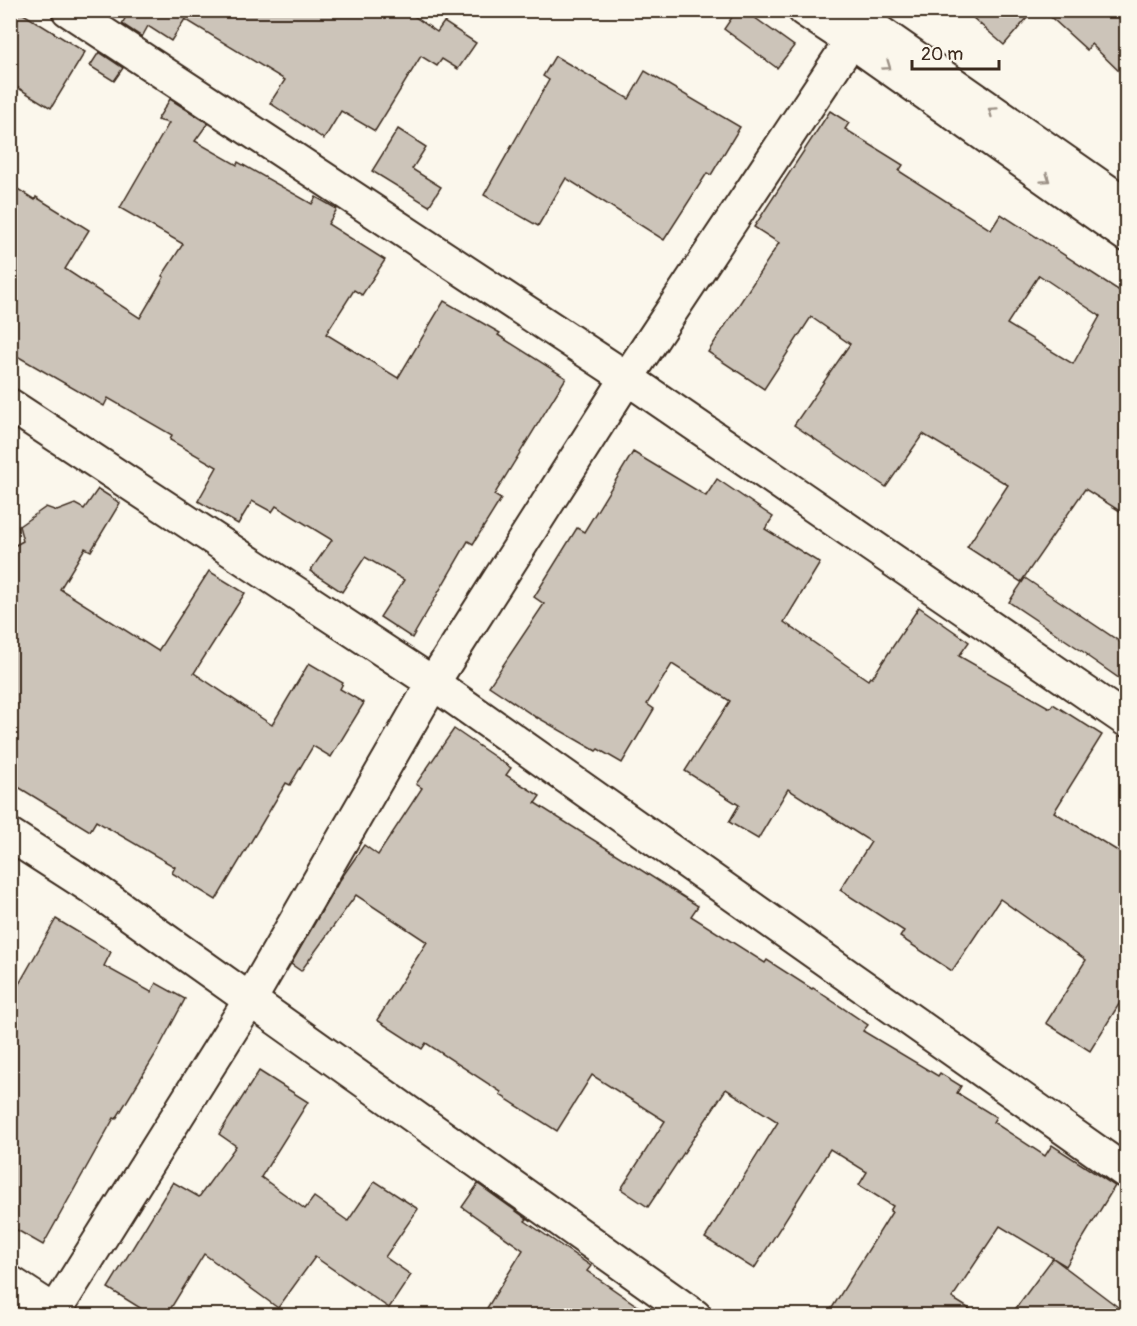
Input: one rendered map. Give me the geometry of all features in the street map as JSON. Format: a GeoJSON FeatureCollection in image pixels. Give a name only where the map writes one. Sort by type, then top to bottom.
{"type":"FeatureCollection","features":[{"type":"Feature","properties":{"kind":"street"},"geometry":{"type":"LineString","coordinates":[[68,10],[627,378],[1126,720]]}},
{"type":"Feature","properties":{"kind":"street"},"geometry":{"type":"LineString","coordinates":[[804,10],[1126,235]]}},
{"type":"Feature","properties":{"kind":"street"},"geometry":{"type":"LineString","coordinates":[[848,10],[1126,204]]}},
{"type":"Feature","properties":{"kind":"street"},"geometry":{"type":"LineString","coordinates":[[10,1282],[57,1314],[250,1000],[433,683],[627,378],[851,41]]}},
{"type":"Feature","properties":{"kind":"street"},"geometry":{"type":"LineString","coordinates":[[10,405],[433,683],[1126,1172]]}},
{"type":"Feature","properties":{"kind":"street"},"geometry":{"type":"LineString","coordinates":[[10,835],[97,891],[695,1316]]}},
{"type":"Feature","properties":{"kind":"building"},"geometry":{"type":"Polygon","coordinates":[[[10,10],[17,10],[85,52],[51,108],[10,83],[10,10]]]}},
{"type":"Feature","properties":{"kind":"building"},"geometry":{"type":"Polygon","coordinates":[[[124,10],[405,10],[437,32],[444,22],[476,43],[458,69],[442,59],[437,66],[421,56],[375,131],[341,111],[324,139],[270,103],[285,80],[185,19],[171,41],[148,26],[142,37],[122,24],[128,13],[124,10]]]}},
{"type":"Feature","properties":{"kind":"building"},"geometry":{"type":"Polygon","coordinates":[[[737,10],[744,10],[794,46],[777,68],[724,29],[737,10]]]}},
{"type":"Feature","properties":{"kind":"building"},"geometry":{"type":"Polygon","coordinates":[[[964,10],[1034,10],[1004,45],[964,10]]]}},
{"type":"Feature","properties":{"kind":"building"},"geometry":{"type":"Polygon","coordinates":[[[1043,10],[1126,10],[1126,78],[1091,44],[1087,50],[1043,10]]]}},
{"type":"Feature","properties":{"kind":"building"},"geometry":{"type":"Polygon","coordinates":[[[99,52],[123,68],[114,81],[90,66],[99,52]]]}},
{"type":"Feature","properties":{"kind":"building"},"geometry":{"type":"Polygon","coordinates":[[[555,56],[629,99],[645,71],[740,127],[711,175],[707,173],[664,240],[566,178],[538,226],[484,195],[549,80],[543,76],[555,56]]]}},
{"type":"Feature","properties":{"kind":"building"},"geometry":{"type":"Polygon","coordinates":[[[170,99],[208,123],[195,141],[237,165],[238,162],[312,204],[316,197],[337,209],[328,224],[385,260],[362,295],[354,290],[326,334],[398,378],[444,301],[500,333],[498,335],[566,378],[494,495],[501,499],[473,544],[468,541],[412,638],[380,617],[404,580],[365,557],[342,592],[310,571],[332,540],[276,506],[272,512],[252,501],[238,524],[198,501],[217,467],[170,440],[172,435],[108,398],[104,406],[10,352],[10,184],[35,200],[36,197],[89,230],[65,269],[140,318],[164,277],[162,276],[183,244],[120,208],[169,123],[157,120],[170,99]]]}},
{"type":"Feature","properties":{"kind":"building"},"geometry":{"type":"Polygon","coordinates":[[[830,111],[849,123],[845,129],[903,165],[899,171],[991,230],[1001,214],[1126,295],[1126,515],[1085,489],[1021,582],[967,547],[1008,485],[923,434],[886,487],[794,425],[850,344],[811,317],[764,389],[708,352],[779,243],[754,227],[830,111]],[[1039,275],[1007,324],[1073,364],[1100,316],[1039,275]]]}},
{"type":"Feature","properties":{"kind":"building"},"geometry":{"type":"Polygon","coordinates":[[[398,129],[426,147],[412,169],[441,187],[429,206],[372,171],[398,129]]]}},
{"type":"Feature","properties":{"kind":"building"},"geometry":{"type":"Polygon","coordinates":[[[633,452],[706,496],[717,479],[773,517],[765,529],[820,563],[784,622],[868,680],[872,678],[919,607],[969,642],[959,656],[1050,708],[1053,704],[1102,735],[1054,812],[1126,856],[1126,993],[1090,1051],[1046,1023],[1086,960],[1000,899],[952,971],[900,937],[904,931],[840,890],[871,842],[788,789],[758,839],[729,822],[739,805],[685,771],[730,701],[672,664],[647,704],[654,709],[622,763],[537,718],[489,686],[544,604],[534,597],[577,528],[584,532],[633,452]]]}},
{"type":"Feature","properties":{"kind":"building"},"geometry":{"type":"Polygon","coordinates":[[[98,489],[120,503],[91,551],[85,548],[60,589],[158,651],[209,571],[245,593],[194,673],[272,725],[309,663],[343,683],[340,689],[364,703],[331,757],[313,746],[290,785],[286,783],[216,900],[172,873],[175,867],[96,821],[90,831],[10,782],[10,548],[23,541],[19,526],[46,507],[57,511],[75,504],[84,509],[98,489]]]}},
{"type":"Feature","properties":{"kind":"building"},"geometry":{"type":"Polygon","coordinates":[[[1025,578],[1126,646],[1126,683],[1009,602],[1025,578]]]}},
{"type":"Feature","properties":{"kind":"building"},"geometry":{"type":"Polygon","coordinates":[[[454,729],[511,768],[506,775],[540,796],[535,803],[698,906],[691,916],[765,963],[767,960],[813,988],[868,1025],[863,1031],[938,1076],[940,1073],[961,1086],[957,1093],[996,1117],[993,1122],[1045,1156],[1052,1145],[1115,1186],[1066,1266],[1000,1226],[952,1298],[981,1316],[827,1316],[892,1212],[890,1211],[893,1206],[859,1185],[867,1172],[830,1149],[754,1269],[705,1238],[778,1122],[726,1089],[648,1207],[621,1189],[665,1121],[592,1075],[557,1131],[500,1095],[501,1092],[426,1043],[422,1049],[377,1020],[427,942],[356,895],[301,971],[291,964],[338,883],[364,845],[378,855],[422,788],[416,784],[454,729]]]}},
{"type":"Feature","properties":{"kind":"building"},"geometry":{"type":"Polygon","coordinates":[[[56,919],[111,952],[104,966],[151,992],[156,983],[185,999],[155,1055],[116,1119],[114,1118],[43,1245],[10,1226],[10,1000],[56,919]]]}},
{"type":"Feature","properties":{"kind":"building"},"geometry":{"type":"Polygon","coordinates":[[[259,1071],[308,1102],[261,1177],[305,1209],[314,1197],[348,1221],[375,1181],[418,1209],[385,1257],[411,1275],[389,1308],[315,1257],[278,1308],[204,1254],[166,1316],[153,1316],[108,1288],[173,1182],[199,1197],[236,1146],[219,1134],[259,1071]]]}},
{"type":"Feature","properties":{"kind":"building"},"geometry":{"type":"Polygon","coordinates":[[[478,1184],[527,1219],[525,1221],[591,1266],[587,1271],[652,1316],[482,1316],[523,1250],[462,1207],[478,1184]]]}},
{"type":"Feature","properties":{"kind":"building"},"geometry":{"type":"Polygon","coordinates":[[[1053,1258],[1126,1313],[1126,1316],[1010,1316],[1053,1258]]]}}]}
